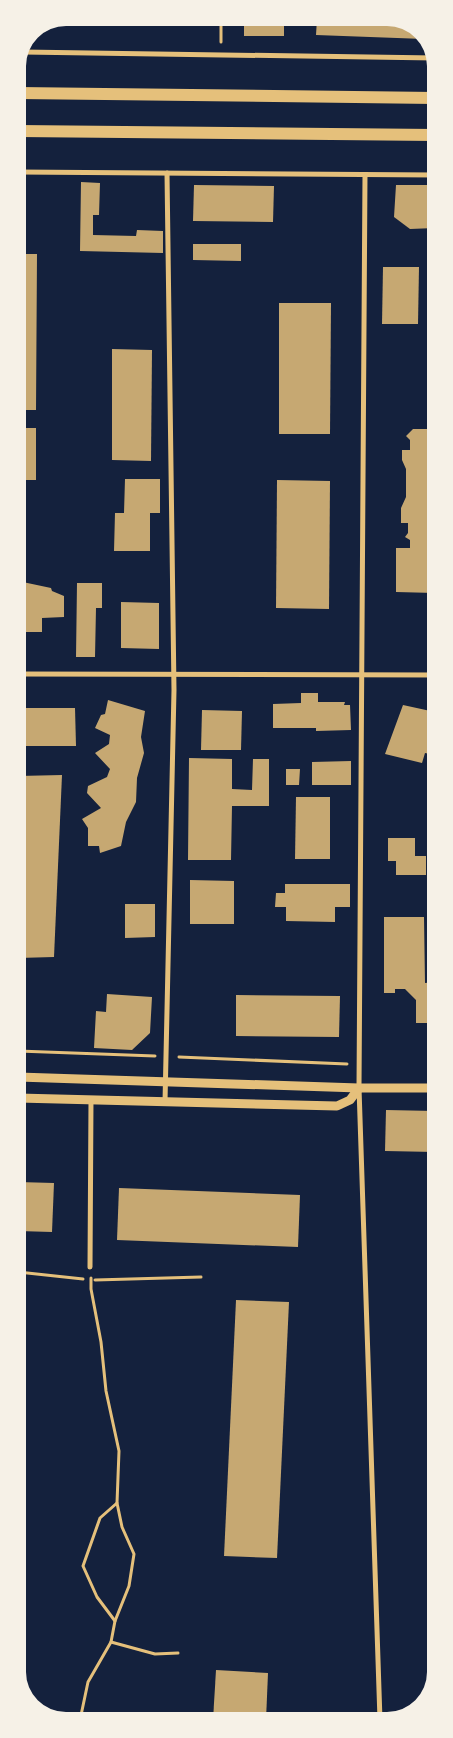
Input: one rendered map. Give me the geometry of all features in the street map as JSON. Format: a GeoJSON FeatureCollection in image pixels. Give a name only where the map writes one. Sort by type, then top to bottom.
{"type":"FeatureCollection","features":[{"type":"Feature","properties":{"kind":"main road"},"geometry":{"type":"LineString","coordinates":[[26,92],[427,98]]}},
{"type":"Feature","properties":{"kind":"main road"},"geometry":{"type":"LineString","coordinates":[[26,131],[427,135]]}},
{"type":"Feature","properties":{"kind":"street"},"geometry":{"type":"LineString","coordinates":[[29,52],[426,58]]}},
{"type":"Feature","properties":{"kind":"street"},"geometry":{"type":"LineString","coordinates":[[26,172],[427,175]]}},
{"type":"Feature","properties":{"kind":"street"},"geometry":{"type":"LineString","coordinates":[[164,1102],[174,675],[167,174]]}},
{"type":"Feature","properties":{"kind":"street"},"geometry":{"type":"LineString","coordinates":[[365,174],[359,1088],[380,1712]]}},
{"type":"Feature","properties":{"kind":"street"},"geometry":{"type":"LineString","coordinates":[[26,674],[427,675]]}},
{"type":"Feature","properties":{"kind":"street"},"geometry":{"type":"LineString","coordinates":[[26,1077],[164,1083],[427,1088]]}},
{"type":"Feature","properties":{"kind":"street"},"geometry":{"type":"LineString","coordinates":[[26,1098],[337,1106],[350,1100],[359,1088]]}},
{"type":"Feature","properties":{"kind":"street"},"geometry":{"type":"LineString","coordinates":[[90,1267],[91,1100]]}},
{"type":"Feature","properties":{"kind":"path"},"geometry":{"type":"LineString","coordinates":[[221,26],[221,54]]}},
{"type":"Feature","properties":{"kind":"path"},"geometry":{"type":"LineString","coordinates":[[26,1051],[359,1064]]}},
{"type":"Feature","properties":{"kind":"path"},"geometry":{"type":"LineString","coordinates":[[82,1712],[88,1682],[111,1642],[115,1621],[129,1586],[134,1554],[122,1527],[117,1503],[119,1451],[106,1391],[90,1267]]}},
{"type":"Feature","properties":{"kind":"path"},"geometry":{"type":"LineString","coordinates":[[26,1273],[91,1280],[201,1276]]}},
{"type":"Feature","properties":{"kind":"path"},"geometry":{"type":"LineString","coordinates":[[115,1621],[97,1597],[83,1566],[100,1518],[117,1503]]}},
{"type":"Feature","properties":{"kind":"path"},"geometry":{"type":"LineString","coordinates":[[111,1642],[155,1654],[178,1652]]}},
{"type":"Feature","properties":{"kind":"building"},"geometry":{"type":"Polygon","coordinates":[[[244,26],[284,26],[284,36],[244,36],[244,26]]]}},
{"type":"Feature","properties":{"kind":"building"},"geometry":{"type":"Polygon","coordinates":[[[317,26],[389,26],[402,29],[415,39],[316,35],[317,26]]]}},
{"type":"Feature","properties":{"kind":"building"},"geometry":{"type":"Polygon","coordinates":[[[81,182],[100,183],[99,215],[93,215],[93,235],[136,236],[137,230],[163,231],[163,253],[80,251],[81,182]]]}},
{"type":"Feature","properties":{"kind":"building"},"geometry":{"type":"Polygon","coordinates":[[[194,185],[274,186],[273,222],[193,221],[194,185]]]}},
{"type":"Feature","properties":{"kind":"building"},"geometry":{"type":"Polygon","coordinates":[[[396,185],[427,185],[427,228],[410,229],[394,217],[396,185]]]}},
{"type":"Feature","properties":{"kind":"building"},"geometry":{"type":"Polygon","coordinates":[[[193,244],[241,244],[241,261],[193,260],[193,244]]]}},
{"type":"Feature","properties":{"kind":"building"},"geometry":{"type":"Polygon","coordinates":[[[26,254],[37,254],[36,410],[26,410],[26,254]]]}},
{"type":"Feature","properties":{"kind":"building"},"geometry":{"type":"Polygon","coordinates":[[[383,267],[419,267],[418,324],[382,324],[383,267]]]}},
{"type":"Feature","properties":{"kind":"building"},"geometry":{"type":"Polygon","coordinates":[[[279,303],[331,303],[330,434],[279,434],[279,303]]]}},
{"type":"Feature","properties":{"kind":"building"},"geometry":{"type":"Polygon","coordinates":[[[112,349],[152,350],[151,461],[112,460],[112,349]]]}},
{"type":"Feature","properties":{"kind":"building"},"geometry":{"type":"Polygon","coordinates":[[[26,428],[36,428],[36,480],[26,480],[26,428]]]}},
{"type":"Feature","properties":{"kind":"building"},"geometry":{"type":"Polygon","coordinates":[[[413,429],[427,429],[427,593],[396,592],[396,548],[410,548],[410,540],[405,537],[408,533],[408,523],[401,523],[401,508],[406,497],[406,469],[402,460],[402,450],[410,450],[410,440],[406,436],[413,429]]]}},
{"type":"Feature","properties":{"kind":"building"},"geometry":{"type":"Polygon","coordinates":[[[125,479],[160,479],[160,513],[150,513],[150,551],[114,551],[115,513],[124,513],[125,479]]]}},
{"type":"Feature","properties":{"kind":"building"},"geometry":{"type":"Polygon","coordinates":[[[277,480],[330,481],[329,609],[276,608],[277,480]]]}},
{"type":"Feature","properties":{"kind":"building"},"geometry":{"type":"Polygon","coordinates":[[[26,583],[51,588],[52,591],[64,596],[64,617],[42,618],[42,632],[26,632],[26,583]]]}},
{"type":"Feature","properties":{"kind":"building"},"geometry":{"type":"Polygon","coordinates":[[[77,583],[102,583],[102,608],[96,608],[95,657],[76,657],[77,583]]]}},
{"type":"Feature","properties":{"kind":"building"},"geometry":{"type":"Polygon","coordinates":[[[121,602],[159,603],[159,649],[121,648],[121,602]]]}},
{"type":"Feature","properties":{"kind":"building"},"geometry":{"type":"Polygon","coordinates":[[[301,693],[318,693],[318,702],[345,702],[344,705],[350,705],[351,730],[316,731],[316,728],[273,728],[273,704],[301,703],[301,693]]]}},
{"type":"Feature","properties":{"kind":"building"},"geometry":{"type":"Polygon","coordinates":[[[108,700],[145,711],[141,737],[144,753],[137,778],[136,802],[126,822],[121,846],[100,853],[99,846],[88,846],[88,828],[82,819],[101,808],[87,793],[88,786],[107,777],[110,769],[95,753],[109,744],[110,735],[95,728],[101,715],[105,714],[108,700]]]}},
{"type":"Feature","properties":{"kind":"building"},"geometry":{"type":"Polygon","coordinates":[[[403,705],[427,710],[427,753],[425,753],[422,763],[385,754],[403,705]]]}},
{"type":"Feature","properties":{"kind":"building"},"geometry":{"type":"Polygon","coordinates":[[[26,708],[75,708],[76,746],[26,746],[26,708]]]}},
{"type":"Feature","properties":{"kind":"building"},"geometry":{"type":"Polygon","coordinates":[[[202,710],[242,711],[241,750],[201,750],[202,710]]]}},
{"type":"Feature","properties":{"kind":"building"},"geometry":{"type":"Polygon","coordinates":[[[189,758],[232,759],[232,789],[252,790],[253,759],[269,759],[269,806],[232,806],[231,860],[188,860],[189,758]]]}},
{"type":"Feature","properties":{"kind":"building"},"geometry":{"type":"Polygon","coordinates":[[[351,761],[351,785],[312,785],[312,762],[351,761]]]}},
{"type":"Feature","properties":{"kind":"building"},"geometry":{"type":"Polygon","coordinates":[[[286,769],[300,769],[299,785],[286,785],[286,769]]]}},
{"type":"Feature","properties":{"kind":"building"},"geometry":{"type":"Polygon","coordinates":[[[62,775],[54,957],[26,958],[26,776],[62,775]]]}},
{"type":"Feature","properties":{"kind":"building"},"geometry":{"type":"Polygon","coordinates":[[[296,797],[330,797],[330,859],[295,859],[296,797]]]}},
{"type":"Feature","properties":{"kind":"building"},"geometry":{"type":"Polygon","coordinates":[[[388,838],[415,838],[415,856],[426,856],[426,875],[396,875],[396,861],[388,861],[388,838]]]}},
{"type":"Feature","properties":{"kind":"building"},"geometry":{"type":"Polygon","coordinates":[[[190,880],[234,881],[234,924],[190,924],[190,880]]]}},
{"type":"Feature","properties":{"kind":"building"},"geometry":{"type":"Polygon","coordinates":[[[285,884],[350,884],[350,907],[335,907],[335,922],[286,921],[286,907],[275,907],[276,893],[285,893],[285,884]]]}},
{"type":"Feature","properties":{"kind":"building"},"geometry":{"type":"Polygon","coordinates":[[[125,904],[155,904],[155,937],[125,938],[125,904]]]}},
{"type":"Feature","properties":{"kind":"building"},"geometry":{"type":"Polygon","coordinates":[[[384,917],[424,917],[427,1023],[416,1023],[416,1000],[405,989],[395,989],[395,993],[384,993],[384,917]]]}},
{"type":"Feature","properties":{"kind":"building"},"geometry":{"type":"Polygon","coordinates":[[[107,994],[152,997],[150,1033],[132,1050],[94,1048],[96,1011],[106,1012],[107,994]]]}},
{"type":"Feature","properties":{"kind":"building"},"geometry":{"type":"Polygon","coordinates":[[[236,995],[340,996],[339,1037],[236,1036],[236,995]]]}},
{"type":"Feature","properties":{"kind":"building"},"geometry":{"type":"Polygon","coordinates":[[[386,1110],[427,1111],[427,1152],[385,1151],[386,1110]]]}},
{"type":"Feature","properties":{"kind":"building"},"geometry":{"type":"Polygon","coordinates":[[[26,1182],[54,1183],[52,1232],[26,1231],[26,1182]]]}},
{"type":"Feature","properties":{"kind":"building"},"geometry":{"type":"Polygon","coordinates":[[[119,1188],[300,1195],[298,1247],[117,1240],[119,1188]]]}},
{"type":"Feature","properties":{"kind":"building"},"geometry":{"type":"Polygon","coordinates":[[[236,1300],[289,1302],[277,1558],[224,1556],[236,1300]]]}},
{"type":"Feature","properties":{"kind":"building"},"geometry":{"type":"Polygon","coordinates":[[[216,1670],[268,1673],[266,1712],[213,1712],[216,1670]]]}}]}
